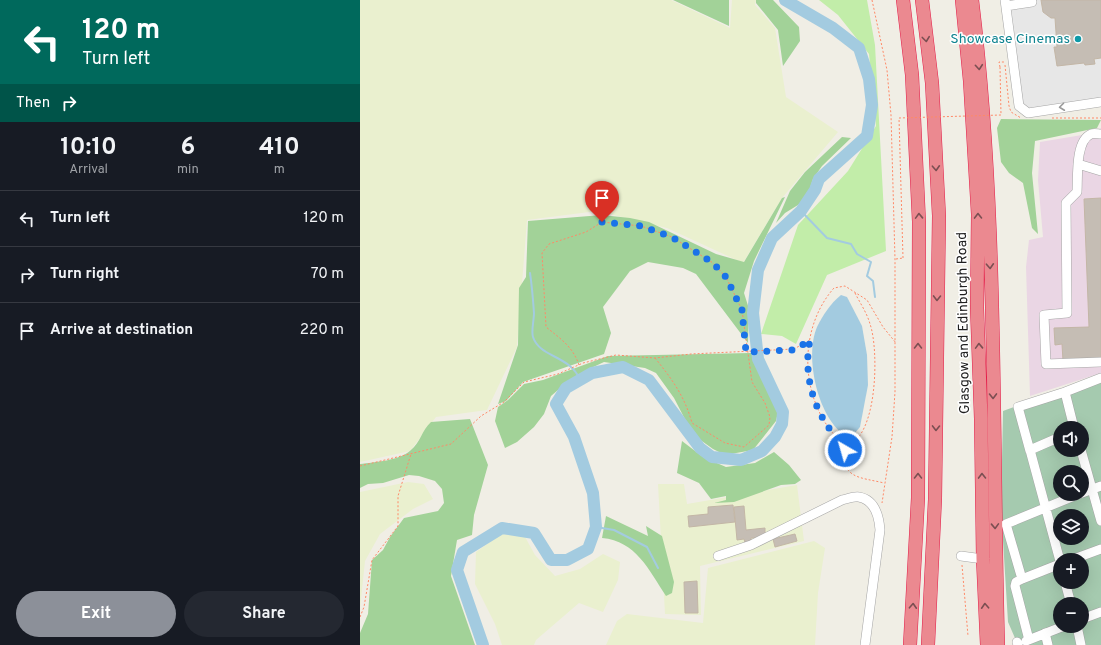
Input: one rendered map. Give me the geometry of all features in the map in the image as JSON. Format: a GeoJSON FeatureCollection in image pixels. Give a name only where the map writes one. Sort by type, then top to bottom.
{"type":"FeatureCollection","features":[{"type":"Feature","properties":{"kind":"highway"},"geometry":{"type":"LineString","coordinates":[[904,0],[912,75],[919,222],[918,498],[910,645]]}},
{"type":"Feature","properties":{"kind":"highway"},"geometry":{"type":"LineString","coordinates":[[922,0],[932,83],[939,216],[935,491],[928,645]]}},
{"type":"Feature","properties":{"kind":"highway","name":"Glasgow and Edinburgh Road"},"geometry":{"type":"LineString","coordinates":[[970,1],[970,82],[978,214],[977,308],[981,419],[983,559],[987,645]]}},
{"type":"Feature","properties":{"kind":"highway","name":"Glasgow and Edinburgh Road"},"geometry":{"type":"LineString","coordinates":[[970,1],[982,105],[992,304],[994,503],[998,645]]}},
{"type":"Feature","properties":{"kind":"street"},"geometry":{"type":"LineString","coordinates":[[1032,2],[1006,3],[1019,106],[1028,113],[1101,102]]}},
{"type":"Feature","properties":{"kind":"street"},"geometry":{"type":"LineString","coordinates":[[1101,134],[1092,134],[1085,139],[1080,147],[1077,192],[1066,203],[1067,313],[1044,316],[1046,364],[1101,362]]}},
{"type":"Feature","properties":{"kind":"street"},"geometry":{"type":"LineString","coordinates":[[1078,164],[1101,171]]}},
{"type":"Feature","properties":{"kind":"street"},"geometry":{"type":"LineString","coordinates":[[1058,553],[1018,407],[1065,392],[1101,378]]}},
{"type":"Feature","properties":{"kind":"street"},"geometry":{"type":"LineString","coordinates":[[1065,392],[1072,421]]}},
{"type":"Feature","properties":{"kind":"street"},"geometry":{"type":"LineString","coordinates":[[1030,450],[1053,440]]}},
{"type":"Feature","properties":{"kind":"street"},"geometry":{"type":"LineString","coordinates":[[1083,457],[1101,521]]}},
{"type":"Feature","properties":{"kind":"street"},"geometry":{"type":"LineString","coordinates":[[1089,490],[1101,486]]}},
{"type":"Feature","properties":{"kind":"street"},"geometry":{"type":"LineString","coordinates":[[718,556],[751,545],[842,500],[858,497],[875,507],[880,518],[880,530],[865,645]]}},
{"type":"Feature","properties":{"kind":"street"},"geometry":{"type":"LineString","coordinates":[[1022,578],[1006,524],[1060,501]]}},
{"type":"Feature","properties":{"kind":"street"},"geometry":{"type":"LineString","coordinates":[[1089,553],[1101,549]]}},
{"type":"Feature","properties":{"kind":"street"},"geometry":{"type":"LineString","coordinates":[[961,556],[983,559]]}},
{"type":"Feature","properties":{"kind":"street"},"geometry":{"type":"LineString","coordinates":[[1053,567],[1022,578],[1016,582],[1015,586],[1022,642],[1053,630]]}},
{"type":"Feature","properties":{"kind":"street"},"geometry":{"type":"LineString","coordinates":[[1089,616],[1101,612]]}},
{"type":"Feature","properties":{"kind":"street"},"geometry":{"type":"LineString","coordinates":[[1045,633],[1048,645]]}},
{"type":"Feature","properties":{"kind":"street"},"geometry":{"type":"LineString","coordinates":[[1078,633],[1081,645]]}},
{"type":"Feature","properties":{"kind":"path"},"geometry":{"type":"LineString","coordinates":[[872,0],[887,70],[891,115],[895,259],[896,392],[892,437],[880,518]]}},
{"type":"Feature","properties":{"kind":"path"},"geometry":{"type":"LineString","coordinates":[[895,259],[903,258],[899,118],[1001,115],[1000,67]]}},
{"type":"Feature","properties":{"kind":"path"},"geometry":{"type":"LineString","coordinates":[[579,365],[576,356],[568,344],[546,327],[542,254],[549,244],[586,232],[602,222],[641,226],[672,237],[713,263],[726,277],[742,310],[746,352],[752,382],[765,403],[770,417],[769,425],[744,447],[725,443],[692,423],[687,405],[670,377],[655,358]]}},
{"type":"Feature","properties":{"kind":"path"},"geometry":{"type":"LineString","coordinates":[[846,446],[835,436],[823,418],[815,401],[808,373],[810,340],[820,309],[834,288],[845,286],[867,300],[883,327],[896,344]]}},
{"type":"Feature","properties":{"kind":"path"},"geometry":{"type":"LineString","coordinates":[[846,446],[854,444],[862,434],[867,423],[875,371],[874,343],[870,324],[856,293]]}},
{"type":"Feature","properties":{"kind":"path"},"geometry":{"type":"LineString","coordinates":[[360,466],[451,444],[481,416],[504,402],[524,382],[558,374],[579,365],[616,355],[655,358],[691,354],[794,350],[810,340]]}},
{"type":"Feature","properties":{"kind":"path"},"geometry":{"type":"LineString","coordinates":[[846,446],[844,459],[846,469],[853,476],[885,483]]}},
{"type":"Feature","properties":{"kind":"path"},"geometry":{"type":"LineString","coordinates":[[360,617],[364,608],[372,560],[398,526],[398,496],[411,454]]}},
{"type":"Feature","properties":{"kind":"path"},"geometry":{"type":"LineString","coordinates":[[961,556],[968,636]]}},
{"type":"Feature","properties":{"kind":"shaded area"},"geometry":{"type":"Polygon","coordinates":[[[1001,0],[1101,0],[1101,103],[1023,113],[1014,103],[1001,0]]]}},
{"type":"Feature","properties":{"kind":"shaded area"},"geometry":{"type":"Polygon","coordinates":[[[1101,128],[1101,373],[1030,396],[1026,267],[1029,240],[1043,237],[1038,180],[1040,142],[1082,135],[1101,128]]]}},
{"type":"Feature","properties":{"kind":"green space"},"geometry":{"type":"Polygon","coordinates":[[[360,0],[671,0],[730,28],[732,0],[756,0],[755,5],[775,28],[786,97],[838,132],[782,198],[743,263],[667,228],[597,211],[527,220],[517,347],[487,410],[436,417],[410,451],[360,462],[360,0]]]}},
{"type":"Feature","properties":{"kind":"green space"},"geometry":{"type":"Polygon","coordinates":[[[673,0],[729,0],[729,26],[673,0]]]}},
{"type":"Feature","properties":{"kind":"green space"},"geometry":{"type":"Polygon","coordinates":[[[756,0],[773,0],[799,27],[800,41],[783,66],[778,30],[756,3],[756,0]]]}},
{"type":"Feature","properties":{"kind":"green space"},"geometry":{"type":"Polygon","coordinates":[[[819,0],[867,0],[875,45],[886,251],[827,275],[796,344],[782,336],[761,334],[798,225],[848,171],[876,126],[869,54],[838,15],[819,0]]]}},
{"type":"Feature","properties":{"kind":"green space"},"geometry":{"type":"Polygon","coordinates":[[[1001,119],[1101,120],[1097,128],[1035,141],[1032,173],[1038,234],[1032,228],[1023,183],[1009,173],[1001,162],[997,128],[1001,119]]]}},
{"type":"Feature","properties":{"kind":"green space"},"geometry":{"type":"Polygon","coordinates":[[[842,137],[851,138],[822,166],[813,179],[808,194],[798,205],[785,213],[776,223],[790,191],[805,172],[842,137]]]}},
{"type":"Feature","properties":{"kind":"green space"},"geometry":{"type":"Polygon","coordinates":[[[785,197],[754,261],[744,293],[749,309],[748,343],[696,274],[683,268],[648,262],[630,271],[603,307],[611,333],[604,354],[523,382],[506,401],[498,404],[518,345],[519,288],[526,277],[528,221],[602,215],[630,218],[649,222],[716,254],[744,262],[782,198],[785,197]]]}},
{"type":"Feature","properties":{"kind":"green space"},"geometry":{"type":"Polygon","coordinates":[[[751,353],[778,412],[776,421],[753,450],[725,455],[713,449],[699,439],[690,429],[674,398],[656,373],[645,368],[604,362],[589,369],[565,384],[551,396],[544,414],[534,427],[517,442],[505,448],[495,421],[498,407],[508,400],[524,384],[543,380],[608,356],[751,353]]]}},
{"type":"Feature","properties":{"kind":"green space"},"geometry":{"type":"Polygon","coordinates":[[[1101,375],[1101,645],[1018,645],[1008,622],[1001,508],[1003,411],[1101,375]]]}},
{"type":"Feature","properties":{"kind":"green space"},"geometry":{"type":"Polygon","coordinates":[[[470,419],[488,465],[474,515],[472,535],[457,540],[451,576],[475,645],[360,645],[360,633],[368,614],[372,560],[383,550],[390,537],[404,518],[438,511],[444,503],[442,489],[435,481],[419,476],[409,475],[383,483],[368,484],[360,488],[360,464],[394,459],[406,454],[414,447],[431,422],[470,419]]]}},
{"type":"Feature","properties":{"kind":"green space"},"geometry":{"type":"Polygon","coordinates":[[[682,441],[703,457],[726,467],[755,463],[774,452],[789,465],[801,480],[795,484],[781,485],[734,502],[714,503],[726,500],[726,496],[711,499],[699,483],[677,473],[682,441]]]}},
{"type":"Feature","properties":{"kind":"green space"},"geometry":{"type":"Polygon","coordinates":[[[408,482],[424,484],[433,499],[413,509],[380,534],[365,561],[360,609],[360,492],[408,482]]]}},
{"type":"Feature","properties":{"kind":"green space"},"geometry":{"type":"Polygon","coordinates":[[[658,484],[684,484],[687,504],[797,485],[804,541],[700,566],[701,615],[665,614],[658,484]]]}},
{"type":"Feature","properties":{"kind":"green space"},"geometry":{"type":"Polygon","coordinates":[[[606,516],[648,536],[646,526],[662,536],[674,582],[672,593],[666,596],[647,567],[633,551],[614,540],[602,538],[606,516]]]}},
{"type":"Feature","properties":{"kind":"green space"},"geometry":{"type":"Polygon","coordinates":[[[501,534],[524,535],[535,555],[555,576],[580,569],[603,554],[620,562],[618,580],[603,612],[579,603],[536,640],[534,645],[502,645],[495,624],[475,584],[476,552],[501,534]]]}},
{"type":"Feature","properties":{"kind":"green space"},"geometry":{"type":"Polygon","coordinates":[[[814,541],[825,548],[818,593],[815,645],[606,645],[617,621],[627,614],[703,623],[708,568],[814,541]]]}},
{"type":"Feature","properties":{"kind":"water"},"geometry":{"type":"Polygon","coordinates":[[[841,295],[847,297],[862,326],[867,355],[868,385],[860,427],[854,434],[847,437],[837,429],[828,417],[821,403],[813,371],[812,354],[813,340],[817,327],[833,302],[841,295]]]}},
{"type":"Feature","properties":{"kind":"building","name":"Showcase Cinemas"},"geometry":{"type":"Polygon","coordinates":[[[1041,0],[1101,0],[1101,58],[1094,59],[1095,64],[1085,65],[1084,63],[1057,66],[1054,47],[1057,47],[1055,18],[1051,18],[1043,12],[1041,0]]]}},
{"type":"Feature","properties":{"kind":"building"},"geometry":{"type":"Polygon","coordinates":[[[1101,198],[1101,359],[1063,361],[1062,344],[1055,345],[1054,328],[1089,327],[1084,199],[1101,198]]]}},
{"type":"Feature","properties":{"kind":"building"},"geometry":{"type":"Polygon","coordinates":[[[733,505],[735,522],[689,527],[688,516],[708,514],[708,507],[733,505]]]}},
{"type":"Feature","properties":{"kind":"building"},"geometry":{"type":"Polygon","coordinates":[[[744,506],[746,530],[765,528],[765,537],[751,538],[751,542],[745,543],[744,539],[737,540],[734,507],[744,506]]]}},
{"type":"Feature","properties":{"kind":"building"},"geometry":{"type":"Polygon","coordinates":[[[795,534],[797,541],[775,547],[773,539],[795,534]]]}},
{"type":"Feature","properties":{"kind":"building"},"geometry":{"type":"Polygon","coordinates":[[[697,581],[698,613],[685,613],[684,582],[697,581]]]}},
{"type":"Feature","properties":{"kind":"waterway"},"geometry":{"type":"LineString","coordinates":[[483,645],[457,570],[463,552],[502,528],[534,533],[551,560],[567,560],[588,549],[596,527],[593,493],[574,437],[556,404],[566,388],[592,373],[623,367],[649,380],[700,448],[712,457],[741,460],[762,451],[775,437],[782,424],[783,412],[758,359],[753,313],[758,270],[772,238],[801,211],[815,190],[819,179],[867,136],[872,105],[869,79],[859,48],[833,28],[785,0]]}},
{"type":"Feature","properties":{"kind":"waterway"},"geometry":{"type":"LineString","coordinates":[[801,211],[827,238],[851,244],[857,254],[871,262],[867,276],[873,281],[875,297]]}},
{"type":"Feature","properties":{"kind":"waterway"},"geometry":{"type":"LineString","coordinates":[[530,273],[534,313],[532,335],[542,349],[563,361],[575,372],[580,380]]}},
{"type":"Feature","properties":{"kind":"waterway"},"geometry":{"type":"LineString","coordinates":[[596,527],[614,530],[647,547],[658,568]]}},
{"type":"Feature","properties":{"kind":"place","name":"Showcase Cinemas"},"geometry":{"type":"Point","coordinates":[1078,39]}},
{"type":"Feature","properties":{"kind":"route"},"geometry":{"type":"LineString","coordinates":[[602,222],[641,226],[672,237],[713,263],[726,277],[742,310],[746,352],[794,350],[810,340],[808,348],[809,381],[815,401],[823,418],[835,436],[846,446],[845,450]]}}]}
